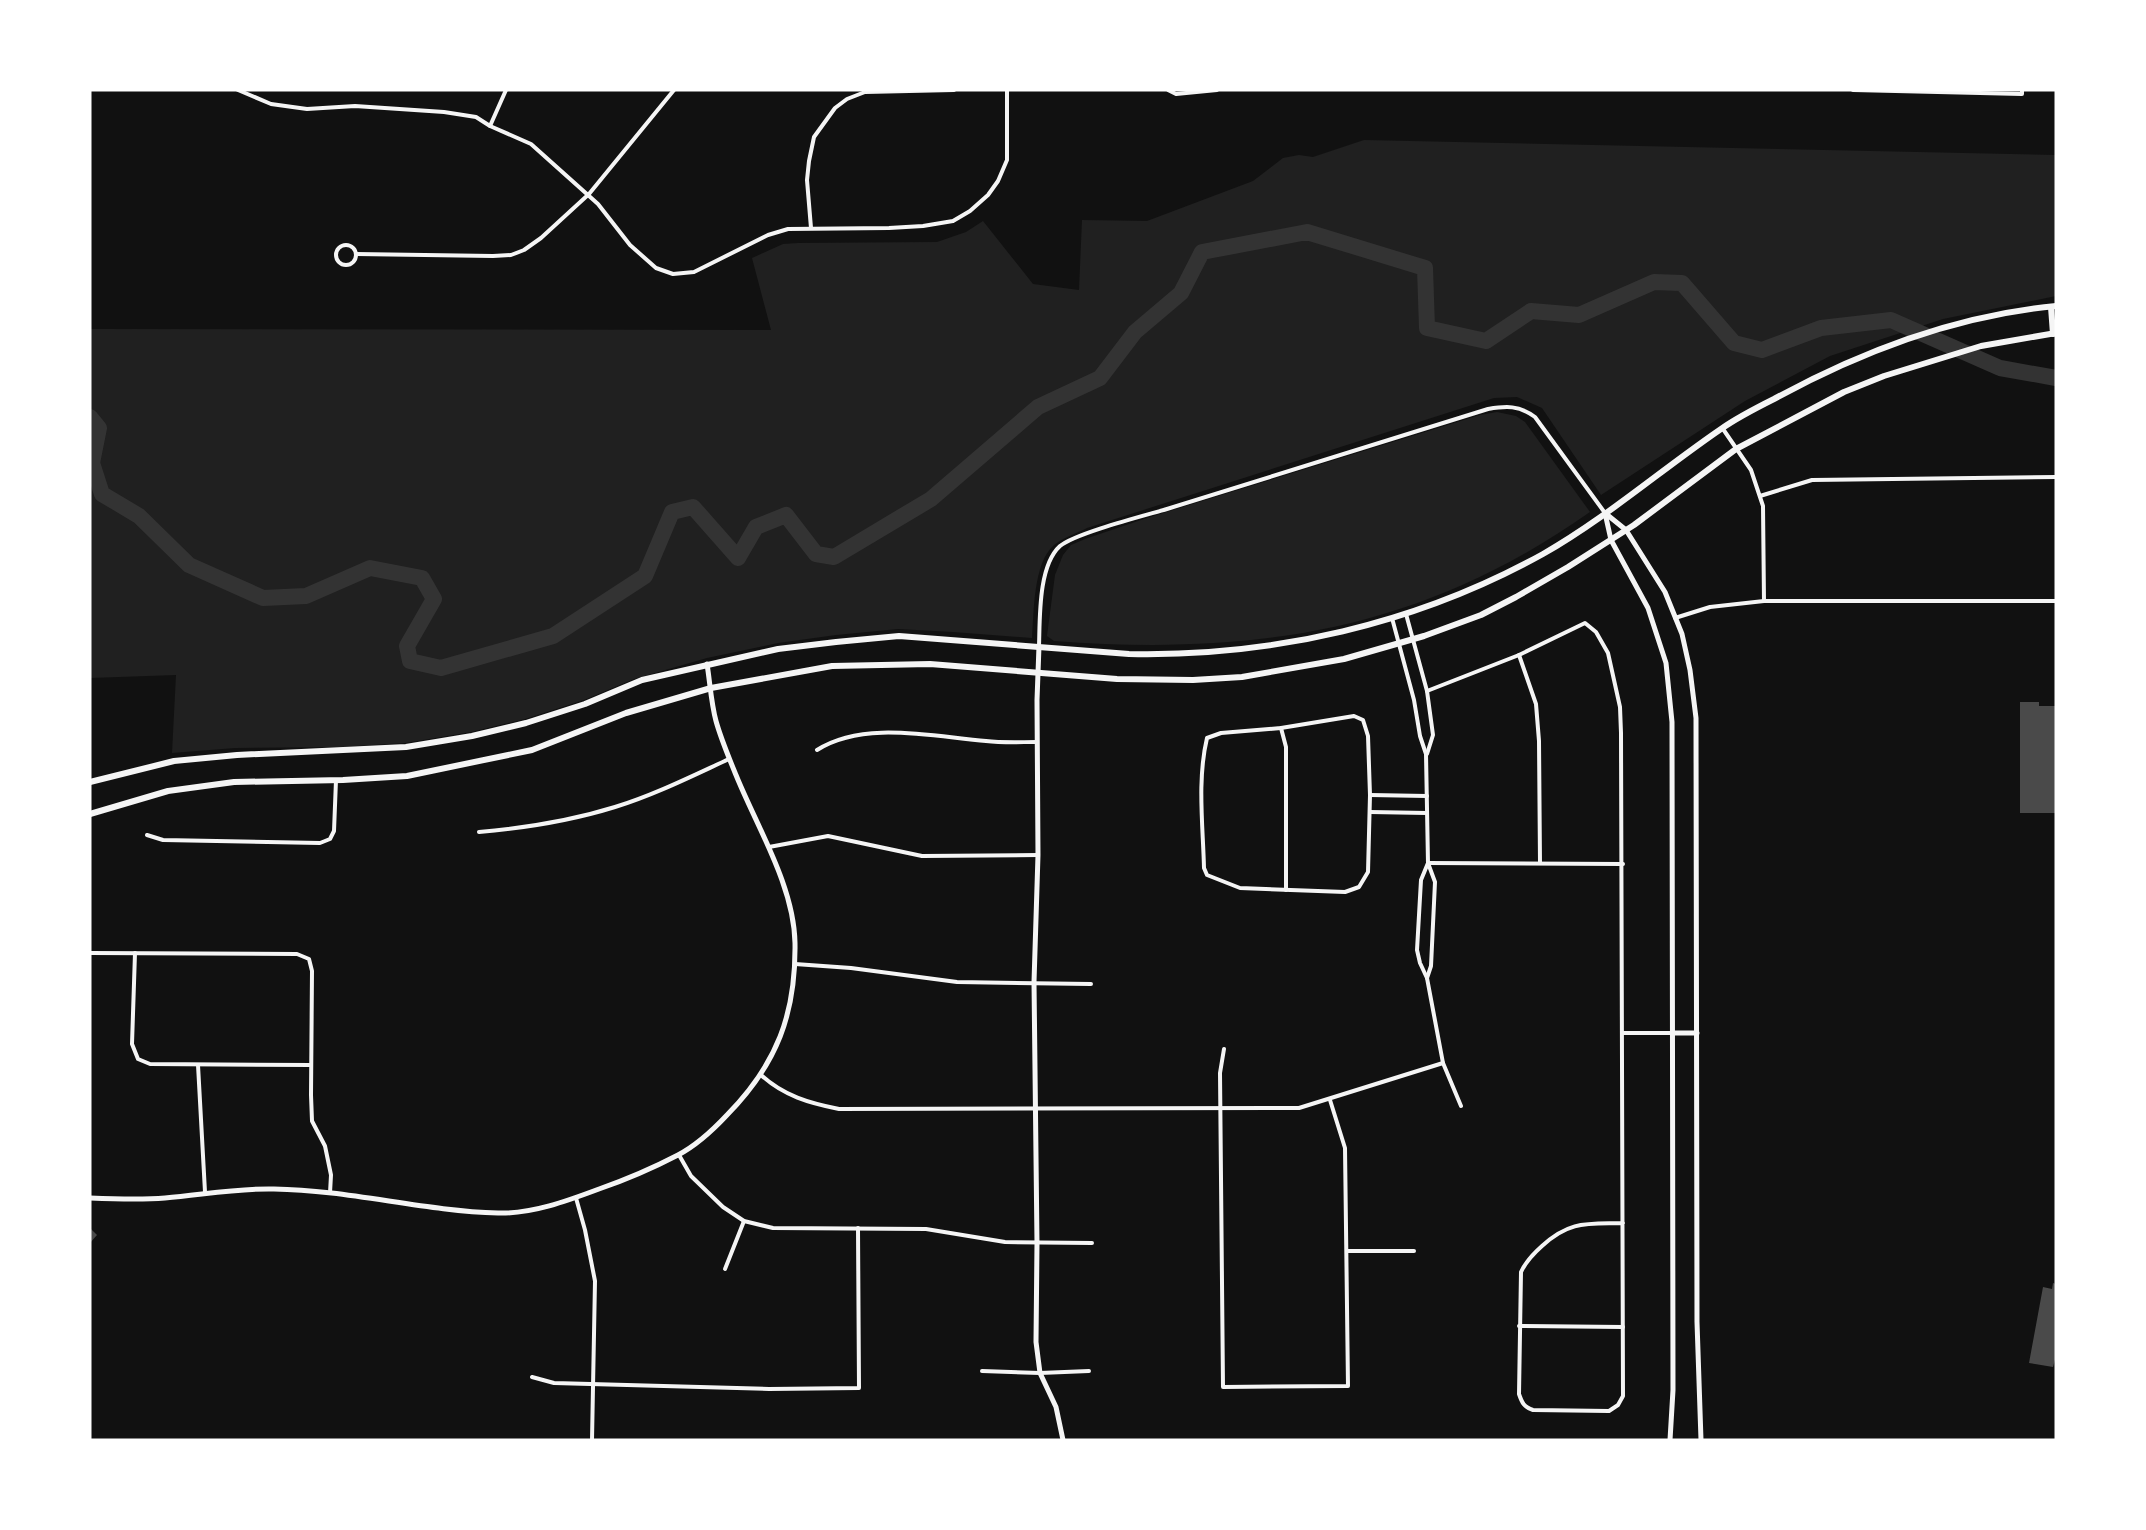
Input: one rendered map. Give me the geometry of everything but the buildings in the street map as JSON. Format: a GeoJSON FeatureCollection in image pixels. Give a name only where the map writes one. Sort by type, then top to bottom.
{"type":"FeatureCollection","features":[{"type":"Feature","properties":{"kind":"main road"},"geometry":{"type":"LineString","coordinates":[[90,782],[174,761],[237,755],[406,747],[472,736],[526,723],[585,704],[642,680],[778,649],[899,636],[1151,654],[1230,651],[1284,644],[1339,633],[1406,614],[1495,579],[1544,553],[1605,513],[1722,428],[1811,379],[1855,359],[1939,330],[1987,318],[2053,306],[2055,333],[1981,346],[1884,376],[1844,392],[1736,450],[1626,530],[1516,597],[1481,615],[1413,640],[1344,659],[1242,677],[1193,680],[1127,679],[930,664],[832,666],[711,688],[626,713],[532,750],[407,776],[234,782],[168,791],[90,814]]}},
{"type":"Feature","properties":{"kind":"street"},"geometry":{"type":"LineString","coordinates":[[238,90],[271,104],[307,109],[355,106],[444,112],[476,117],[490,126],[531,144],[589,194],[630,245],[656,268],[673,274],[694,272],[768,235],[788,229],[923,226],[953,221],[970,211],[988,195],[998,181],[1007,160],[1007,90]]}},
{"type":"Feature","properties":{"kind":"street"},"geometry":{"type":"LineString","coordinates":[[490,126],[506,90]]}},
{"type":"Feature","properties":{"kind":"street"},"geometry":{"type":"LineString","coordinates":[[356,254],[511,255],[524,250],[541,238],[589,194],[674,90]]}},
{"type":"Feature","properties":{"kind":"street"},"geometry":{"type":"LineString","coordinates":[[811,228],[807,180],[809,160],[814,137],[835,108],[847,99],[865,92],[954,90]]}},
{"type":"Feature","properties":{"kind":"street"},"geometry":{"type":"LineString","coordinates":[[1168,90],[1176,94],[1217,90]]}},
{"type":"Feature","properties":{"kind":"street"},"geometry":{"type":"LineString","coordinates":[[1853,90],[2022,94],[2022,90]]}},
{"type":"Feature","properties":{"kind":"street"},"geometry":{"type":"LineString","coordinates":[[345,245],[353,247],[356,254],[354,262],[346,265],[339,263],[335,255],[338,248],[345,245]]}},
{"type":"Feature","properties":{"kind":"street"},"geometry":{"type":"LineString","coordinates":[[1062,1440],[1056,1407],[1040,1373],[1035,1342],[1037,1243],[1034,982],[1038,855],[1038,672],[1045,576],[1052,555],[1061,545],[1075,538],[1488,409],[1505,406],[1526,410],[1535,417],[1605,513],[1626,530],[1665,592],[1682,634],[1690,670],[1696,718],[1697,1322],[1701,1440]]}},
{"type":"Feature","properties":{"kind":"street"},"geometry":{"type":"LineString","coordinates":[[1722,428],[1750,470],[1763,506],[1764,601]]}},
{"type":"Feature","properties":{"kind":"street"},"geometry":{"type":"LineString","coordinates":[[1760,496],[1812,480],[2056,477]]}},
{"type":"Feature","properties":{"kind":"street"},"geometry":{"type":"LineString","coordinates":[[1605,513],[1611,540],[1648,608],[1666,663],[1672,722],[1673,1390],[1670,1440]]}},
{"type":"Feature","properties":{"kind":"street"},"geometry":{"type":"LineString","coordinates":[[1675,618],[1710,607],[1764,601],[2056,601]]}},
{"type":"Feature","properties":{"kind":"street"},"geometry":{"type":"LineString","coordinates":[[1406,614],[1427,691],[1433,735],[1426,754]]}},
{"type":"Feature","properties":{"kind":"street"},"geometry":{"type":"LineString","coordinates":[[1392,618],[1426,754],[1428,863],[1435,882],[1431,960],[1427,978]]}},
{"type":"Feature","properties":{"kind":"street"},"geometry":{"type":"LineString","coordinates":[[1427,691],[1519,655],[1585,623],[1596,632],[1608,652],[1620,707],[1623,864],[1623,1033],[1623,1223],[1623,1396],[1618,1405],[1609,1411],[1533,1410],[1526,1407],[1521,1402],[1519,1394],[1519,1326],[1521,1272],[1527,1260],[1566,1228],[1581,1224],[1623,1223]]}},
{"type":"Feature","properties":{"kind":"street"},"geometry":{"type":"LineString","coordinates":[[1519,655],[1537,714],[1540,863]]}},
{"type":"Feature","properties":{"kind":"street"},"geometry":{"type":"LineString","coordinates":[[90,1198],[166,1198],[205,1192],[276,1189],[330,1193],[499,1213],[529,1211],[611,1185],[679,1155],[697,1143],[721,1121],[761,1075],[788,1015],[795,964],[795,939],[790,908],[716,720],[707,664]]}},
{"type":"Feature","properties":{"kind":"street"},"geometry":{"type":"LineString","coordinates":[[1354,716],[1363,720],[1368,736],[1370,812],[1368,872],[1359,887],[1345,892],[1240,888],[1207,875],[1204,868],[1202,775],[1203,754],[1207,738],[1221,733],[1281,728],[1354,716]]}},
{"type":"Feature","properties":{"kind":"street"},"geometry":{"type":"LineString","coordinates":[[1281,728],[1286,747],[1286,890]]}},
{"type":"Feature","properties":{"kind":"street"},"geometry":{"type":"LineString","coordinates":[[817,750],[825,744],[847,737],[900,732],[987,741],[1037,742]]}},
{"type":"Feature","properties":{"kind":"street"},"geometry":{"type":"LineString","coordinates":[[479,832],[559,822],[616,807],[730,758]]}},
{"type":"Feature","properties":{"kind":"street"},"geometry":{"type":"LineString","coordinates":[[147,835],[162,840],[320,843],[330,839],[334,831],[336,780]]}},
{"type":"Feature","properties":{"kind":"street"},"geometry":{"type":"LineString","coordinates":[[1370,795],[1427,796]]}},
{"type":"Feature","properties":{"kind":"street"},"geometry":{"type":"LineString","coordinates":[[1370,812],[1427,813]]}},
{"type":"Feature","properties":{"kind":"street"},"geometry":{"type":"LineString","coordinates":[[768,848],[828,836],[922,856],[1038,855]]}},
{"type":"Feature","properties":{"kind":"street"},"geometry":{"type":"LineString","coordinates":[[1428,863],[1623,864]]}},
{"type":"Feature","properties":{"kind":"street"},"geometry":{"type":"LineString","coordinates":[[1428,863],[1421,880],[1417,950],[1427,978],[1443,1063],[1461,1106]]}},
{"type":"Feature","properties":{"kind":"street"},"geometry":{"type":"LineString","coordinates":[[90,952],[297,954],[309,959],[312,971],[312,1121],[325,1146],[331,1175],[330,1193]]}},
{"type":"Feature","properties":{"kind":"street"},"geometry":{"type":"LineString","coordinates":[[135,953],[132,1044],[138,1059],[150,1064],[311,1065]]}},
{"type":"Feature","properties":{"kind":"street"},"geometry":{"type":"LineString","coordinates":[[795,964],[851,968],[957,982],[1091,984]]}},
{"type":"Feature","properties":{"kind":"street"},"geometry":{"type":"LineString","coordinates":[[1623,1033],[1697,1033]]}},
{"type":"Feature","properties":{"kind":"street"},"geometry":{"type":"LineString","coordinates":[[1224,1049],[1220,1073],[1223,1387],[1348,1386],[1345,1148],[1330,1100]]}},
{"type":"Feature","properties":{"kind":"street"},"geometry":{"type":"LineString","coordinates":[[761,1075],[773,1086],[790,1095],[810,1103],[839,1109],[1221,1110],[1299,1108],[1443,1063]]}},
{"type":"Feature","properties":{"kind":"street"},"geometry":{"type":"LineString","coordinates":[[198,1065],[205,1192]]}},
{"type":"Feature","properties":{"kind":"street"},"geometry":{"type":"LineString","coordinates":[[679,1155],[692,1176],[723,1207],[744,1221],[773,1228],[926,1229],[1005,1242],[1092,1243]]}},
{"type":"Feature","properties":{"kind":"street"},"geometry":{"type":"LineString","coordinates":[[575,1197],[585,1230],[595,1281],[592,1440]]}},
{"type":"Feature","properties":{"kind":"street"},"geometry":{"type":"LineString","coordinates":[[725,1269],[744,1221]]}},
{"type":"Feature","properties":{"kind":"street"},"geometry":{"type":"LineString","coordinates":[[532,1377],[554,1383],[769,1389],[859,1388],[858,1228]]}},
{"type":"Feature","properties":{"kind":"street"},"geometry":{"type":"LineString","coordinates":[[1347,1251],[1414,1251]]}},
{"type":"Feature","properties":{"kind":"street"},"geometry":{"type":"LineString","coordinates":[[1519,1326],[1623,1327]]}},
{"type":"Feature","properties":{"kind":"street"},"geometry":{"type":"LineString","coordinates":[[982,1371],[1040,1373],[1089,1371]]}},
{"type":"Feature","properties":{"kind":"shaded area"},"geometry":{"type":"Polygon","coordinates":[[[1364,140],[2056,155],[2056,296],[1943,319],[1830,356],[1745,401],[1601,495],[1542,408],[1517,397],[1494,398],[1087,528],[1058,542],[1047,553],[1038,576],[1032,638],[898,629],[778,643],[707,658],[634,679],[584,700],[525,719],[471,732],[405,743],[340,747],[235,748],[172,753],[176,675],[90,678],[90,329],[771,330],[752,258],[783,244],[937,242],[966,232],[983,221],[1033,284],[1079,290],[1082,220],[1147,221],[1253,181],[1283,158],[1299,155],[1313,157],[1364,140]]]}},
{"type":"Feature","properties":{"kind":"shaded area"},"geometry":{"type":"Polygon","coordinates":[[[1497,412],[1516,416],[1525,422],[1590,512],[1527,552],[1463,584],[1399,609],[1334,627],[1268,638],[1199,644],[1128,645],[1054,641],[1047,636],[1055,575],[1063,555],[1071,545],[1144,519],[1480,415],[1497,412]]]}},
{"type":"Feature","properties":{"kind":"waterway"},"geometry":{"type":"LineString","coordinates":[[90,417],[99,428],[92,463],[102,494],[139,516],[189,565],[263,598],[306,596],[370,568],[422,578],[434,599],[407,646],[410,661],[441,668],[553,636],[645,576],[672,512],[693,507],[738,558],[756,527],[786,515],[816,554],[834,557],[931,499],[1038,407],[1100,378],[1135,332],[1181,293],[1202,252],[1307,232],[1425,268],[1427,328],[1486,341],[1531,311],[1579,315],[1654,282],[1682,283],[1734,343],[1762,350],[1821,328],[1891,320],[2000,368],[2056,378]]}}]}
